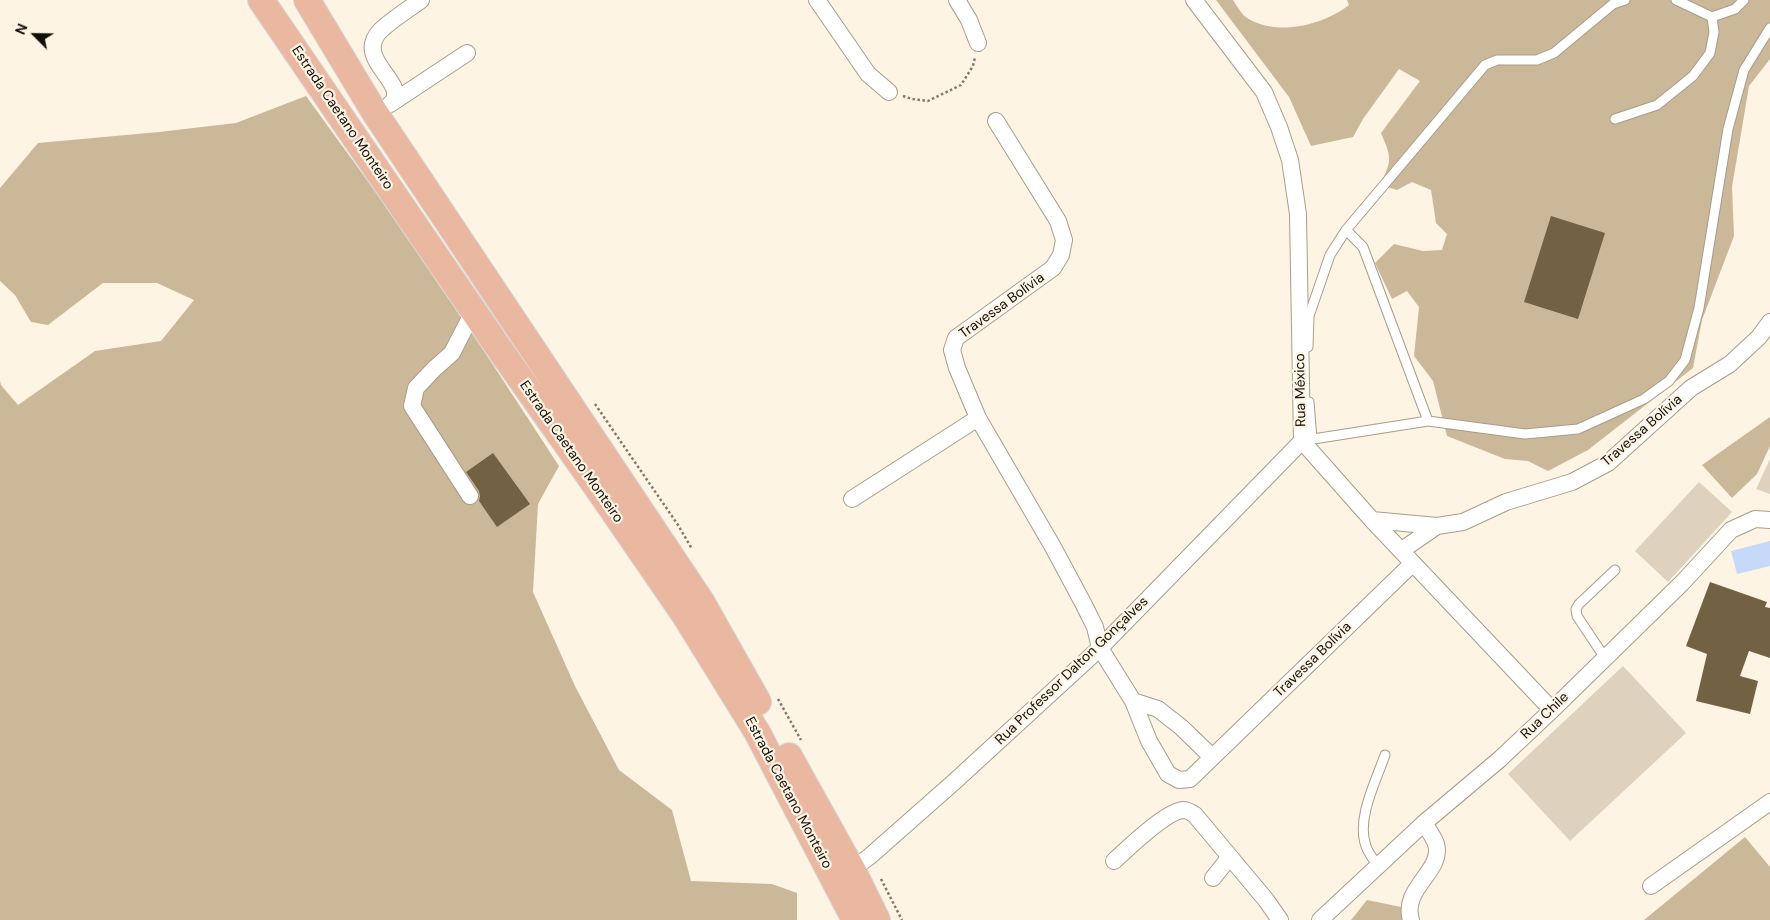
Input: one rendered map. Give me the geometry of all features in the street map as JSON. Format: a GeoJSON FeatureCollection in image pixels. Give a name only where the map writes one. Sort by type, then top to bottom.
{"type":"FeatureCollection","features":[{"type":"Feature","properties":{"kind":"main road","name":"Estrada Caetano Monteiro"},"geometry":{"type":"LineString","coordinates":[[261,0],[474,312],[684,614],[757,732],[855,920]]}},
{"type":"Feature","properties":{"kind":"main road","name":"Estrada Caetano Monteiro"},"geometry":{"type":"LineString","coordinates":[[310,4],[384,107],[701,601],[852,869],[878,920]]}},
{"type":"Feature","properties":{"kind":"main road"},"geometry":{"type":"LineString","coordinates":[[280,28],[283,16],[290,7],[310,4]]}},
{"type":"Feature","properties":{"kind":"street"},"geometry":{"type":"LineString","coordinates":[[384,107],[395,97],[394,88],[374,59],[372,51],[374,43],[379,32],[421,0]]}},
{"type":"Feature","properties":{"kind":"street"},"geometry":{"type":"LineString","coordinates":[[817,0],[868,74],[889,92]]}},
{"type":"Feature","properties":{"kind":"street"},"geometry":{"type":"LineString","coordinates":[[957,0],[969,20],[978,43]]}},
{"type":"Feature","properties":{"kind":"street","name":"Rua México"},"geometry":{"type":"LineString","coordinates":[[1194,0],[1264,92],[1279,127],[1290,160],[1298,214],[1307,440],[1372,520],[1552,710]]}},
{"type":"Feature","properties":{"kind":"street"},"geometry":{"type":"LineString","coordinates":[[384,107],[467,53]]}},
{"type":"Feature","properties":{"kind":"street","name":"Travessa Bolívia"},"geometry":{"type":"LineString","coordinates":[[996,121],[1058,221],[1064,240],[1060,255],[1053,268],[956,338],[952,350],[957,368],[978,418],[1083,603],[1095,627],[1100,648],[1133,701],[1149,740],[1168,774],[1179,780],[1190,778],[1413,563]]}},
{"type":"Feature","properties":{"kind":"street"},"geometry":{"type":"LineString","coordinates":[[470,496],[412,406],[416,388],[452,353],[474,312]]}},
{"type":"Feature","properties":{"kind":"street","name":"Travessa Bolívia"},"geometry":{"type":"LineString","coordinates":[[1372,520],[1437,526],[1463,522],[1506,502],[1572,482],[1608,463],[1690,388],[1730,364],[1759,337],[1770,322]]}},
{"type":"Feature","properties":{"kind":"street"},"geometry":{"type":"LineString","coordinates":[[852,499],[978,418]]}},
{"type":"Feature","properties":{"kind":"street","name":"Rua Professor Dalton Gonçalves"},"geometry":{"type":"LineString","coordinates":[[852,869],[869,857],[947,788],[1100,648],[1307,440]]}},
{"type":"Feature","properties":{"kind":"street","name":"Rua Chile"},"geometry":{"type":"LineString","coordinates":[[1320,920],[1552,710],[1682,583],[1731,530],[1755,519],[1770,520]]}},
{"type":"Feature","properties":{"kind":"street","name":"Travessa Bolívia"},"geometry":{"type":"LineString","coordinates":[[1402,550],[1437,526]]}},
{"type":"Feature","properties":{"kind":"street"},"geometry":{"type":"LineString","coordinates":[[1133,701],[1158,710],[1181,727],[1212,757]]}},
{"type":"Feature","properties":{"kind":"street"},"geometry":{"type":"LineString","coordinates":[[1651,886],[1770,802]]}},
{"type":"Feature","properties":{"kind":"street"},"geometry":{"type":"LineString","coordinates":[[1114,861],[1150,829],[1173,813],[1185,810],[1195,815],[1266,900],[1280,920]]}},
{"type":"Feature","properties":{"kind":"street"},"geometry":{"type":"LineString","coordinates":[[1411,920],[1409,905],[1414,893],[1435,862],[1437,851],[1436,843],[1424,824]]}},
{"type":"Feature","properties":{"kind":"street"},"geometry":{"type":"LineString","coordinates":[[1213,878],[1229,858]]}},
{"type":"Feature","properties":{"kind":"lane"},"geometry":{"type":"LineString","coordinates":[[1625,0],[1613,4],[1554,53],[1537,60],[1496,60],[1485,65],[1346,230],[1330,255],[1309,316],[1307,440],[1428,421],[1525,434],[1578,430],[1644,399],[1669,381],[1685,360],[1700,308],[1728,129],[1744,70],[1770,28]]}},
{"type":"Feature","properties":{"kind":"lane"},"geometry":{"type":"LineString","coordinates":[[1676,0],[1712,17],[1735,9],[1744,0]]}},
{"type":"Feature","properties":{"kind":"lane"},"geometry":{"type":"LineString","coordinates":[[1615,119],[1657,105],[1693,76],[1710,53],[1714,32],[1712,17]]}},
{"type":"Feature","properties":{"kind":"lane"},"geometry":{"type":"LineString","coordinates":[[1346,230],[1363,247],[1428,421]]}},
{"type":"Feature","properties":{"kind":"lane"},"geometry":{"type":"LineString","coordinates":[[1605,658],[1577,616],[1576,609],[1615,570]]}},
{"type":"Feature","properties":{"kind":"lane"},"geometry":{"type":"LineString","coordinates":[[1378,866],[1366,846],[1362,824],[1385,755]]}},
{"type":"Feature","properties":{"kind":"path"},"geometry":{"type":"LineString","coordinates":[[889,92],[912,100],[928,101],[962,85],[973,66],[978,43]]}},
{"type":"Feature","properties":{"kind":"shaded area"},"geometry":{"type":"Polygon","coordinates":[[[1216,0],[1233,0],[1245,17],[1259,24],[1286,28],[1313,23],[1326,18],[1349,5],[1347,0],[1770,0],[1770,59],[1749,86],[1732,187],[1734,236],[1702,320],[1693,368],[1588,450],[1548,471],[1528,461],[1505,459],[1447,436],[1433,381],[1414,356],[1419,307],[1407,291],[1392,299],[1375,263],[1394,244],[1423,251],[1442,250],[1447,234],[1436,223],[1431,190],[1412,182],[1397,190],[1380,185],[1387,170],[1389,159],[1381,133],[1420,81],[1399,69],[1363,119],[1353,137],[1311,146],[1289,97],[1216,0]]]}},
{"type":"Feature","properties":{"kind":"shaded area"},"geometry":{"type":"Polygon","coordinates":[[[306,96],[420,253],[559,466],[538,504],[533,592],[575,686],[619,770],[672,810],[691,881],[772,884],[797,893],[797,920],[0,920],[0,381],[1,385],[18,405],[95,351],[161,341],[194,300],[157,283],[103,283],[48,325],[31,322],[15,295],[0,281],[0,188],[38,143],[236,123],[306,96]]]}},
{"type":"Feature","properties":{"kind":"shaded area"},"geometry":{"type":"Polygon","coordinates":[[[1770,417],[1770,446],[1757,474],[1732,498],[1702,465],[1770,417]]]}},
{"type":"Feature","properties":{"kind":"shaded area"},"geometry":{"type":"Polygon","coordinates":[[[1770,459],[1770,494],[1756,489],[1770,459]]]}},
{"type":"Feature","properties":{"kind":"shaded area"},"geometry":{"type":"Polygon","coordinates":[[[1699,482],[1732,512],[1668,582],[1635,551],[1699,482]]]}},
{"type":"Feature","properties":{"kind":"shaded area"},"geometry":{"type":"Polygon","coordinates":[[[1623,666],[1686,733],[1570,841],[1508,774],[1623,666]]]}},
{"type":"Feature","properties":{"kind":"shaded area"},"geometry":{"type":"Polygon","coordinates":[[[1745,837],[1770,867],[1770,920],[1644,920],[1745,837]]]}},
{"type":"Feature","properties":{"kind":"shaded area"},"geometry":{"type":"Polygon","coordinates":[[[1367,900],[1401,907],[1408,920],[1351,920],[1367,900]]]}},
{"type":"Feature","properties":{"kind":"water"},"geometry":{"type":"Polygon","coordinates":[[[1770,541],[1770,566],[1737,574],[1731,551],[1770,541]]]}},
{"type":"Feature","properties":{"kind":"building"},"geometry":{"type":"Polygon","coordinates":[[[1551,216],[1605,233],[1578,319],[1524,302],[1551,216]]]}},
{"type":"Feature","properties":{"kind":"building"},"geometry":{"type":"Polygon","coordinates":[[[493,453],[530,504],[497,527],[479,501],[479,491],[466,472],[493,453]]]}},
{"type":"Feature","properties":{"kind":"building"},"geometry":{"type":"Polygon","coordinates":[[[1710,582],[1767,602],[1765,607],[1770,608],[1770,658],[1749,651],[1740,676],[1758,681],[1750,714],[1696,701],[1707,654],[1686,646],[1710,582]]]}}]}
